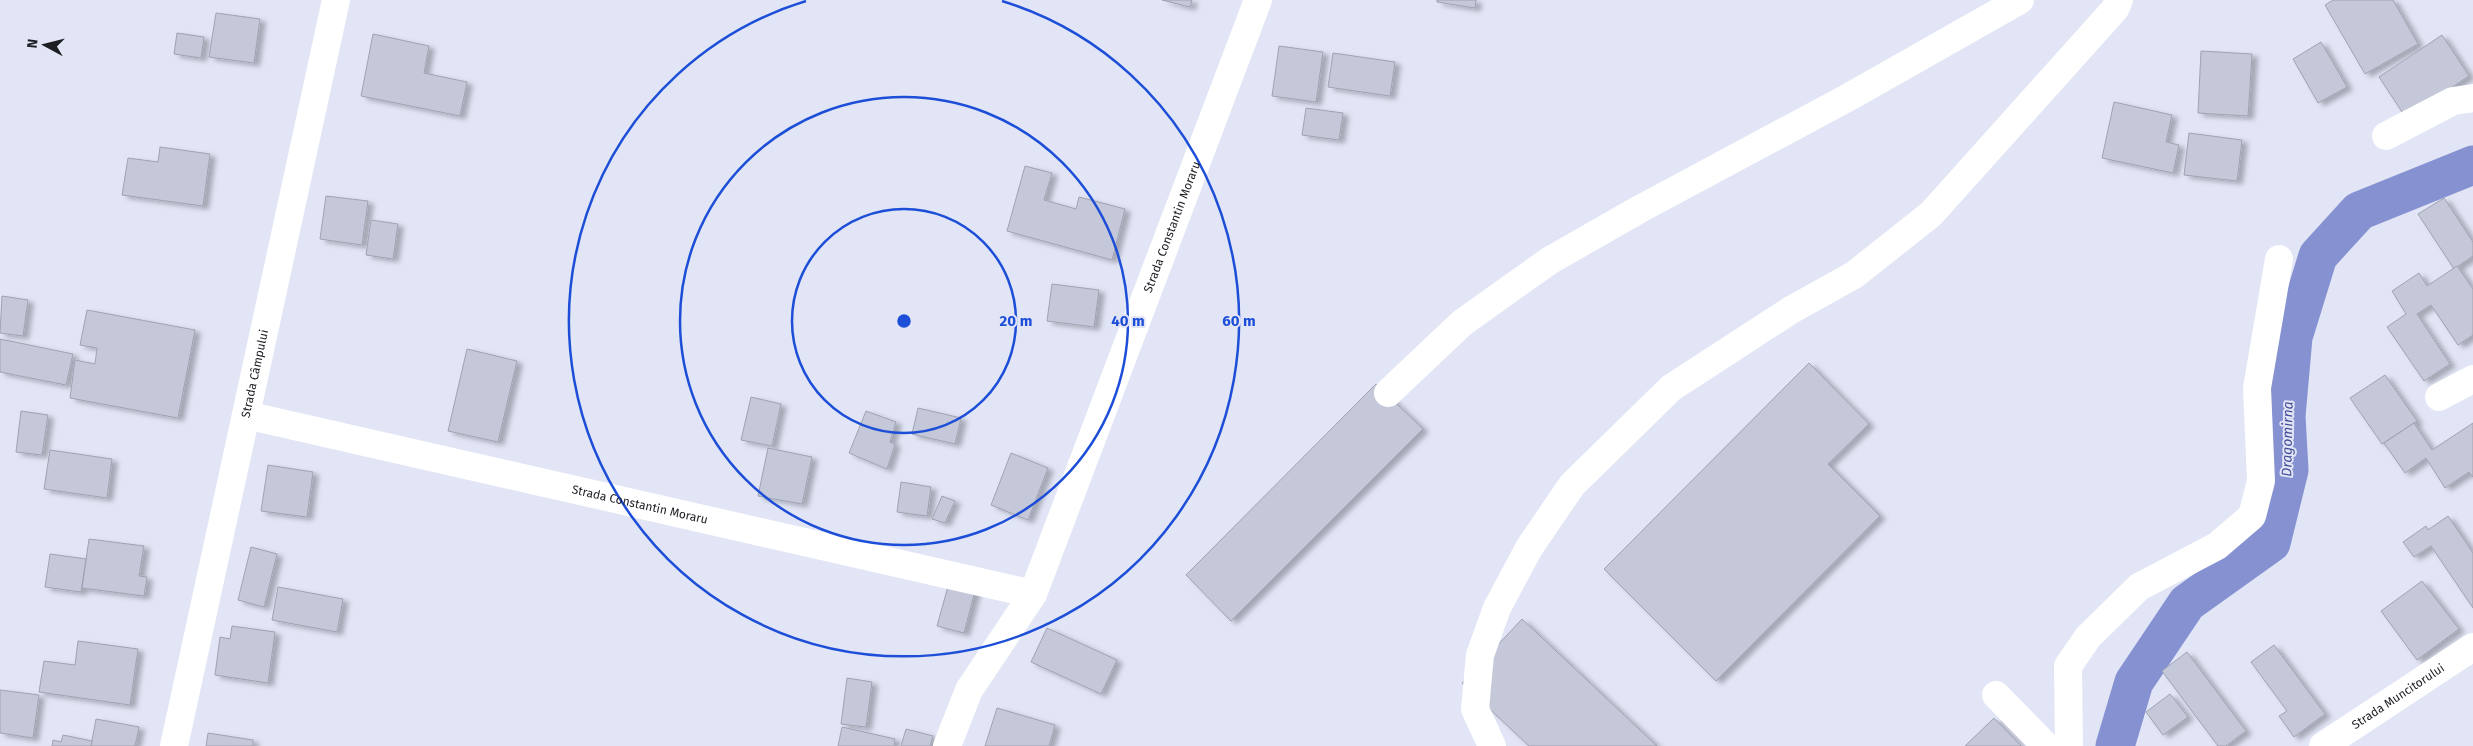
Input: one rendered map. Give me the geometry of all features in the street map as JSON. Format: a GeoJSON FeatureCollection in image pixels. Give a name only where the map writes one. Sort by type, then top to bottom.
{"type":"FeatureCollection","features":[{"type":"Feature","properties":{"kind":"street","name":"Strada Câmpului"},"geometry":{"type":"LineString","coordinates":[[174,746],[336,0]]}},
{"type":"Feature","properties":{"kind":"street","name":"Strada Constantin Moraru"},"geometry":{"type":"LineString","coordinates":[[947,746],[969,690],[1033,594],[1258,0]]}},
{"type":"Feature","properties":{"kind":"street"},"geometry":{"type":"LineString","coordinates":[[1388,393],[1462,322],[1549,260],[1849,97],[2020,0]]}},
{"type":"Feature","properties":{"kind":"street"},"geometry":{"type":"LineString","coordinates":[[1492,746],[1475,710],[1480,656],[1497,608],[1529,548],[1572,486],[1671,388],[1791,310],[1854,275],[1931,214],[2115,8],[2119,0]]}},
{"type":"Feature","properties":{"kind":"street"},"geometry":{"type":"LineString","coordinates":[[2386,136],[2453,101],[2473,98]]}},
{"type":"Feature","properties":{"kind":"street"},"geometry":{"type":"LineString","coordinates":[[2069,746],[2068,666],[2088,637],[2139,587],[2217,546],[2252,516],[2261,481],[2256,388],[2279,259]]}},
{"type":"Feature","properties":{"kind":"street"},"geometry":{"type":"LineString","coordinates":[[2440,397],[2473,379]]}},
{"type":"Feature","properties":{"kind":"street","name":"Strada Constantin Moraru"},"geometry":{"type":"LineString","coordinates":[[246,415],[1033,594]]}},
{"type":"Feature","properties":{"kind":"street","name":"Strada Muncitorului"},"geometry":{"type":"LineString","coordinates":[[2323,746],[2473,647]]}},
{"type":"Feature","properties":{"kind":"street"},"geometry":{"type":"LineString","coordinates":[[1996,695],[2046,746]]}},
{"type":"Feature","properties":{"kind":"building"},"geometry":{"type":"Polygon","coordinates":[[[1162,0],[1192,0],[1190,7],[1162,0]]]}},
{"type":"Feature","properties":{"kind":"building"},"geometry":{"type":"Polygon","coordinates":[[[1437,0],[1476,0],[1475,8],[1437,2],[1437,0]]]}},
{"type":"Feature","properties":{"kind":"building"},"geometry":{"type":"Polygon","coordinates":[[[2333,0],[2393,0],[2418,44],[2365,74],[2325,5],[2333,0]]]}},
{"type":"Feature","properties":{"kind":"building"},"geometry":{"type":"Polygon","coordinates":[[[216,13],[260,19],[254,63],[209,57],[216,13]]]}},
{"type":"Feature","properties":{"kind":"building"},"geometry":{"type":"Polygon","coordinates":[[[177,33],[204,37],[201,58],[174,54],[177,33]]]}},
{"type":"Feature","properties":{"kind":"building"},"geometry":{"type":"Polygon","coordinates":[[[373,34],[429,46],[424,73],[467,82],[460,116],[361,96],[373,34]]]}},
{"type":"Feature","properties":{"kind":"building"},"geometry":{"type":"Polygon","coordinates":[[[2442,35],[2469,76],[2406,118],[2379,77],[2442,35]]]}},
{"type":"Feature","properties":{"kind":"building"},"geometry":{"type":"Polygon","coordinates":[[[2321,42],[2347,87],[2318,103],[2293,59],[2321,42]]]}},
{"type":"Feature","properties":{"kind":"building"},"geometry":{"type":"Polygon","coordinates":[[[1279,46],[1323,52],[1316,102],[1272,96],[1279,46]]]}},
{"type":"Feature","properties":{"kind":"building"},"geometry":{"type":"Polygon","coordinates":[[[2201,51],[2252,54],[2248,116],[2198,113],[2201,51]]]}},
{"type":"Feature","properties":{"kind":"building"},"geometry":{"type":"Polygon","coordinates":[[[1333,53],[1395,62],[1390,96],[1328,87],[1333,53]]]}},
{"type":"Feature","properties":{"kind":"building"},"geometry":{"type":"Polygon","coordinates":[[[2114,102],[2172,115],[2166,142],[2179,145],[2173,173],[2102,158],[2114,102]]]}},
{"type":"Feature","properties":{"kind":"building"},"geometry":{"type":"Polygon","coordinates":[[[1306,108],[1343,113],[1339,140],[1302,135],[1306,108]]]}},
{"type":"Feature","properties":{"kind":"building"},"geometry":{"type":"Polygon","coordinates":[[[2189,133],[2242,140],[2237,181],[2184,175],[2189,133]]]}},
{"type":"Feature","properties":{"kind":"building"},"geometry":{"type":"Polygon","coordinates":[[[160,147],[210,154],[203,206],[122,195],[128,158],[158,162],[160,147]]]}},
{"type":"Feature","properties":{"kind":"building"},"geometry":{"type":"Polygon","coordinates":[[[1025,166],[1052,173],[1044,200],[1076,209],[1079,197],[1125,209],[1112,260],[1007,231],[1025,166]]]}},
{"type":"Feature","properties":{"kind":"building"},"geometry":{"type":"Polygon","coordinates":[[[326,196],[368,201],[362,245],[320,239],[326,196]]]}},
{"type":"Feature","properties":{"kind":"building"},"geometry":{"type":"Polygon","coordinates":[[[2444,198],[2473,242],[2473,256],[2454,269],[2418,214],[2444,198]]]}},
{"type":"Feature","properties":{"kind":"building"},"geometry":{"type":"Polygon","coordinates":[[[371,220],[398,224],[393,259],[366,255],[371,220]]]}},
{"type":"Feature","properties":{"kind":"building"},"geometry":{"type":"Polygon","coordinates":[[[2457,266],[2473,289],[2473,335],[2458,345],[2431,305],[2417,314],[2450,364],[2424,381],[2387,327],[2406,314],[2392,291],[2419,273],[2427,286],[2457,266]]]}},
{"type":"Feature","properties":{"kind":"building"},"geometry":{"type":"Polygon","coordinates":[[[1052,284],[1099,290],[1094,327],[1047,321],[1052,284]]]}},
{"type":"Feature","properties":{"kind":"building"},"geometry":{"type":"Polygon","coordinates":[[[2,296],[28,300],[23,336],[0,333],[2,296]]]}},
{"type":"Feature","properties":{"kind":"building"},"geometry":{"type":"Polygon","coordinates":[[[87,310],[195,330],[178,418],[70,398],[75,360],[95,364],[97,348],[80,345],[87,310]]]}},
{"type":"Feature","properties":{"kind":"building"},"geometry":{"type":"Polygon","coordinates":[[[0,339],[73,354],[66,385],[0,372],[0,339]]]}},
{"type":"Feature","properties":{"kind":"building"},"geometry":{"type":"Polygon","coordinates":[[[467,349],[517,361],[498,442],[448,431],[467,349]]]}},
{"type":"Feature","properties":{"kind":"building"},"geometry":{"type":"Polygon","coordinates":[[[1809,363],[1869,424],[1828,464],[1880,516],[1716,681],[1604,569],[1809,363]]]}},
{"type":"Feature","properties":{"kind":"building"},"geometry":{"type":"Polygon","coordinates":[[[2385,375],[2417,421],[2382,444],[2350,398],[2385,375]]]}},
{"type":"Feature","properties":{"kind":"building"},"geometry":{"type":"Polygon","coordinates":[[[1376,384],[1423,429],[1231,621],[1186,575],[1376,384]]]}},
{"type":"Feature","properties":{"kind":"building"},"geometry":{"type":"Polygon","coordinates":[[[751,397],[781,404],[772,446],[741,440],[751,397]]]}},
{"type":"Feature","properties":{"kind":"building"},"geometry":{"type":"Polygon","coordinates":[[[918,408],[961,418],[955,444],[912,434],[918,408]]]}},
{"type":"Feature","properties":{"kind":"building"},"geometry":{"type":"Polygon","coordinates":[[[21,411],[48,415],[42,455],[16,452],[21,411]]]}},
{"type":"Feature","properties":{"kind":"building"},"geometry":{"type":"Polygon","coordinates":[[[866,411],[896,422],[890,442],[895,444],[887,469],[849,453],[866,411]]]}},
{"type":"Feature","properties":{"kind":"building"},"geometry":{"type":"Polygon","coordinates":[[[2414,423],[2432,450],[2473,423],[2473,477],[2469,472],[2445,488],[2426,458],[2405,473],[2384,443],[2414,423]]]}},
{"type":"Feature","properties":{"kind":"building"},"geometry":{"type":"Polygon","coordinates":[[[768,448],[812,457],[802,504],[758,496],[768,448]]]}},
{"type":"Feature","properties":{"kind":"building"},"geometry":{"type":"Polygon","coordinates":[[[50,450],[112,459],[107,498],[44,489],[50,450]]]}},
{"type":"Feature","properties":{"kind":"building"},"geometry":{"type":"Polygon","coordinates":[[[1011,453],[1048,468],[1028,520],[991,505],[1011,453]]]}},
{"type":"Feature","properties":{"kind":"building"},"geometry":{"type":"Polygon","coordinates":[[[268,465],[313,472],[307,517],[261,511],[268,465]]]}},
{"type":"Feature","properties":{"kind":"building"},"geometry":{"type":"Polygon","coordinates":[[[901,482],[931,487],[927,516],[897,512],[901,482]]]}},
{"type":"Feature","properties":{"kind":"building"},"geometry":{"type":"Polygon","coordinates":[[[942,496],[955,501],[945,523],[932,519],[942,496]]]}},
{"type":"Feature","properties":{"kind":"building"},"geometry":{"type":"Polygon","coordinates":[[[2448,516],[2473,553],[2473,608],[2431,546],[2414,557],[2403,542],[2426,526],[2428,530],[2448,516]]]}},
{"type":"Feature","properties":{"kind":"building"},"geometry":{"type":"Polygon","coordinates":[[[89,539],[144,546],[139,576],[147,577],[144,596],[82,588],[89,539]]]}},
{"type":"Feature","properties":{"kind":"building"},"geometry":{"type":"Polygon","coordinates":[[[251,547],[277,554],[264,607],[238,600],[251,547]]]}},
{"type":"Feature","properties":{"kind":"building"},"geometry":{"type":"Polygon","coordinates":[[[50,554],[86,559],[81,592],[45,587],[50,554]]]}},
{"type":"Feature","properties":{"kind":"building"},"geometry":{"type":"Polygon","coordinates":[[[950,579],[976,587],[964,633],[937,626],[950,579]]]}},
{"type":"Feature","properties":{"kind":"building"},"geometry":{"type":"Polygon","coordinates":[[[2422,581],[2459,629],[2417,660],[2381,611],[2422,581]]]}},
{"type":"Feature","properties":{"kind":"building"},"geometry":{"type":"Polygon","coordinates":[[[278,587],[343,599],[337,632],[272,620],[278,587]]]}},
{"type":"Feature","properties":{"kind":"building"},"geometry":{"type":"Polygon","coordinates":[[[1522,619],[1657,746],[1529,746],[1462,683],[1522,619]]]}},
{"type":"Feature","properties":{"kind":"building"},"geometry":{"type":"Polygon","coordinates":[[[232,626],[275,632],[268,683],[215,675],[220,637],[230,639],[232,626]]]}},
{"type":"Feature","properties":{"kind":"building"},"geometry":{"type":"Polygon","coordinates":[[[1047,628],[1117,660],[1101,694],[1031,662],[1047,628]]]}},
{"type":"Feature","properties":{"kind":"building"},"geometry":{"type":"Polygon","coordinates":[[[78,641],[138,649],[130,705],[39,692],[44,661],[75,665],[78,641]]]}},
{"type":"Feature","properties":{"kind":"building"},"geometry":{"type":"Polygon","coordinates":[[[2274,645],[2325,714],[2294,737],[2279,716],[2287,711],[2251,662],[2274,645]]]}},
{"type":"Feature","properties":{"kind":"building"},"geometry":{"type":"Polygon","coordinates":[[[2187,652],[2246,731],[2226,746],[2218,746],[2162,671],[2187,652]]]}},
{"type":"Feature","properties":{"kind":"building"},"geometry":{"type":"Polygon","coordinates":[[[847,678],[872,682],[866,727],[841,724],[847,678]]]}},
{"type":"Feature","properties":{"kind":"building"},"geometry":{"type":"Polygon","coordinates":[[[0,690],[39,695],[33,738],[0,733],[0,690]]]}},
{"type":"Feature","properties":{"kind":"building"},"geometry":{"type":"Polygon","coordinates":[[[2170,694],[2188,717],[2163,735],[2146,712],[2170,694]]]}},
{"type":"Feature","properties":{"kind":"building"},"geometry":{"type":"Polygon","coordinates":[[[997,708],[1055,725],[1049,746],[985,746],[997,708]]]}},
{"type":"Feature","properties":{"kind":"building"},"geometry":{"type":"Polygon","coordinates":[[[1994,718],[2021,746],[1965,746],[1994,718]]]}},
{"type":"Feature","properties":{"kind":"building"},"geometry":{"type":"Polygon","coordinates":[[[96,719],[139,727],[135,746],[91,746],[96,719]]]}},
{"type":"Feature","properties":{"kind":"building"},"geometry":{"type":"Polygon","coordinates":[[[842,727],[895,739],[894,746],[838,746],[842,727]]]}},
{"type":"Feature","properties":{"kind":"building"},"geometry":{"type":"Polygon","coordinates":[[[906,729],[933,736],[930,746],[901,746],[906,729]]]}},
{"type":"Feature","properties":{"kind":"building"},"geometry":{"type":"Polygon","coordinates":[[[208,733],[253,740],[253,746],[206,746],[208,733]]]}},
{"type":"Feature","properties":{"kind":"building"},"geometry":{"type":"Polygon","coordinates":[[[63,735],[92,741],[91,746],[52,746],[53,740],[61,742],[63,735]]]}},
{"type":"Feature","properties":{"kind":"waterway","name":"Dragomirna"},"geometry":{"type":"LineString","coordinates":[[2115,746],[2134,682],[2187,603],[2271,543],[2289,470],[2286,416],[2293,337],[2318,256],[2359,211],[2473,165]]}}]}
